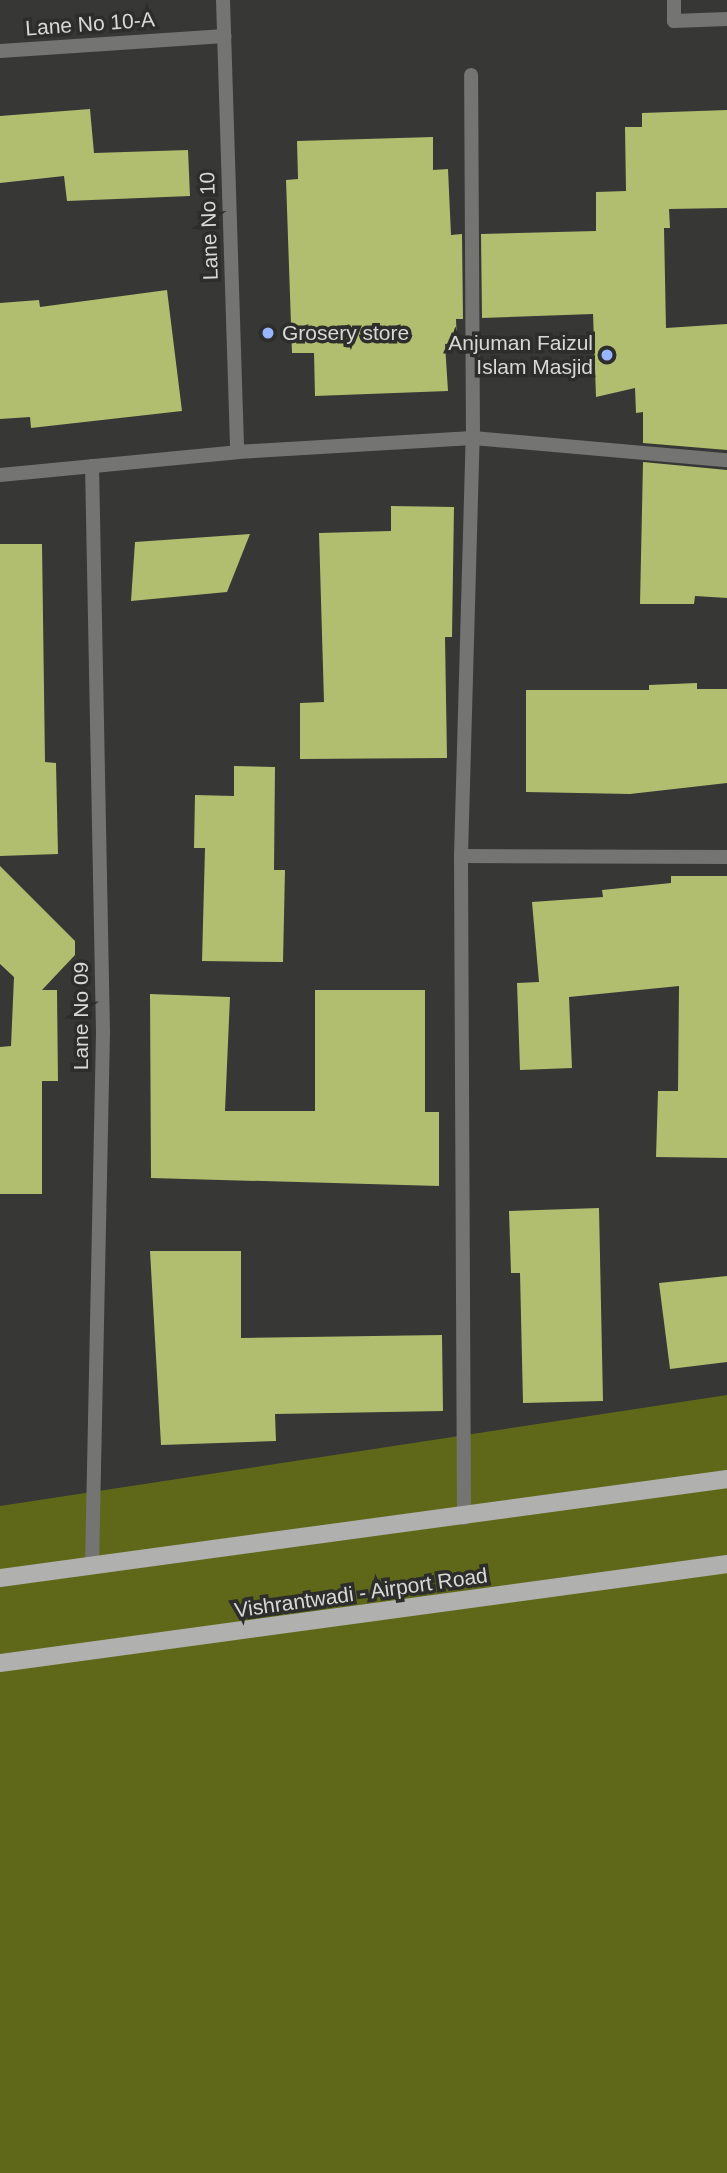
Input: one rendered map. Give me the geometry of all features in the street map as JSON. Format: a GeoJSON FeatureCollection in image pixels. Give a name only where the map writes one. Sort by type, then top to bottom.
{"type":"FeatureCollection","features":[{"type":"Feature","properties":{"kind":"main road"},"geometry":{"type":"LineString","coordinates":[[0,1578],[464,1518],[727,1479]]}},
{"type":"Feature","properties":{"kind":"main road","name":"Vishrantwadi - Airport Road"},"geometry":{"type":"LineString","coordinates":[[0,1663],[727,1564]]}},
{"type":"Feature","properties":{"kind":"street","name":"Lane No 10"},"geometry":{"type":"LineString","coordinates":[[223,0],[237,452]]}},
{"type":"Feature","properties":{"kind":"street"},"geometry":{"type":"LineString","coordinates":[[674,0],[674,21],[727,19]]}},
{"type":"Feature","properties":{"kind":"street","name":"Lane No 10-A"},"geometry":{"type":"LineString","coordinates":[[0,51],[224,36]]}},
{"type":"Feature","properties":{"kind":"street"},"geometry":{"type":"LineString","coordinates":[[464,1518],[461,856],[473,438],[471,75]]}},
{"type":"Feature","properties":{"kind":"street"},"geometry":{"type":"LineString","coordinates":[[0,475],[237,452],[473,438],[727,460]]}},
{"type":"Feature","properties":{"kind":"street","name":"Lane No 09"},"geometry":{"type":"LineString","coordinates":[[92,466],[103,1031],[92,1566]]}},
{"type":"Feature","properties":{"kind":"street"},"geometry":{"type":"LineString","coordinates":[[461,856],[727,857]]}},
{"type":"Feature","properties":{"kind":"green space"},"geometry":{"type":"Polygon","coordinates":[[[727,1395],[727,2173],[0,2173],[0,1506],[727,1395]]]}},
{"type":"Feature","properties":{"kind":"building"},"geometry":{"type":"Polygon","coordinates":[[[90,109],[94,153],[188,150],[190,196],[67,201],[64,176],[0,183],[0,116],[90,109]]]}},
{"type":"Feature","properties":{"kind":"building"},"geometry":{"type":"Polygon","coordinates":[[[727,110],[727,208],[669,209],[670,228],[664,228],[666,328],[727,324],[727,450],[643,443],[643,412],[636,413],[635,388],[596,397],[593,314],[482,318],[481,234],[596,231],[596,192],[626,191],[625,127],[642,127],[642,113],[727,110]]]}},
{"type":"Feature","properties":{"kind":"building"},"geometry":{"type":"Polygon","coordinates":[[[433,137],[433,170],[448,169],[451,235],[462,234],[463,319],[456,319],[457,343],[445,344],[448,391],[315,396],[314,353],[292,353],[286,180],[298,179],[297,141],[433,137]]]}},
{"type":"Feature","properties":{"kind":"building"},"geometry":{"type":"Polygon","coordinates":[[[167,290],[182,411],[31,428],[30,417],[0,419],[0,303],[39,300],[40,307],[167,290]]]}},
{"type":"Feature","properties":{"kind":"building"},"geometry":{"type":"Polygon","coordinates":[[[643,462],[727,470],[727,598],[695,596],[694,604],[640,604],[643,462]]]}},
{"type":"Feature","properties":{"kind":"building"},"geometry":{"type":"Polygon","coordinates":[[[391,506],[454,507],[452,637],[445,637],[447,758],[300,759],[300,703],[324,702],[319,533],[391,531],[391,506]]]}},
{"type":"Feature","properties":{"kind":"building"},"geometry":{"type":"Polygon","coordinates":[[[250,534],[227,592],[131,601],[135,542],[250,534]]]}},
{"type":"Feature","properties":{"kind":"building"},"geometry":{"type":"Polygon","coordinates":[[[0,544],[42,544],[45,762],[56,763],[58,854],[0,856],[0,544]]]}},
{"type":"Feature","properties":{"kind":"building"},"geometry":{"type":"Polygon","coordinates":[[[697,683],[697,689],[727,689],[727,783],[630,794],[526,792],[526,690],[649,690],[649,685],[697,683]]]}},
{"type":"Feature","properties":{"kind":"building"},"geometry":{"type":"Polygon","coordinates":[[[234,766],[275,767],[274,870],[285,870],[283,962],[202,961],[205,848],[194,848],[195,795],[234,796],[234,766]]]}},
{"type":"Feature","properties":{"kind":"building"},"geometry":{"type":"Polygon","coordinates":[[[0,866],[75,941],[75,955],[42,990],[57,990],[58,1081],[42,1081],[42,1194],[0,1194],[0,1047],[11,1046],[14,977],[0,964],[0,866]]]}},
{"type":"Feature","properties":{"kind":"building"},"geometry":{"type":"Polygon","coordinates":[[[671,876],[727,876],[727,1158],[656,1157],[658,1091],[678,1091],[679,986],[569,997],[572,1068],[520,1070],[517,983],[539,982],[532,902],[603,897],[602,890],[671,883],[671,876]]]}},
{"type":"Feature","properties":{"kind":"building"},"geometry":{"type":"Polygon","coordinates":[[[315,990],[425,990],[425,1112],[439,1112],[439,1186],[151,1178],[150,994],[230,997],[225,1111],[315,1111],[315,990]]]}},
{"type":"Feature","properties":{"kind":"building"},"geometry":{"type":"Polygon","coordinates":[[[599,1208],[603,1401],[523,1403],[520,1273],[511,1273],[509,1211],[599,1208]]]}},
{"type":"Feature","properties":{"kind":"building"},"geometry":{"type":"Polygon","coordinates":[[[150,1251],[241,1251],[241,1338],[442,1335],[443,1411],[275,1414],[276,1441],[161,1445],[150,1251]]]}},
{"type":"Feature","properties":{"kind":"building"},"geometry":{"type":"Polygon","coordinates":[[[727,1276],[727,1362],[670,1369],[659,1283],[727,1276]]]}},
{"type":"Feature","properties":{"kind":"place","name":"Grosery store"},"geometry":{"type":"Point","coordinates":[268,333]}},
{"type":"Feature","properties":{"kind":"place","name":"Anjuman Faizul Islam Masjid"},"geometry":{"type":"Point","coordinates":[607,355]}}]}
